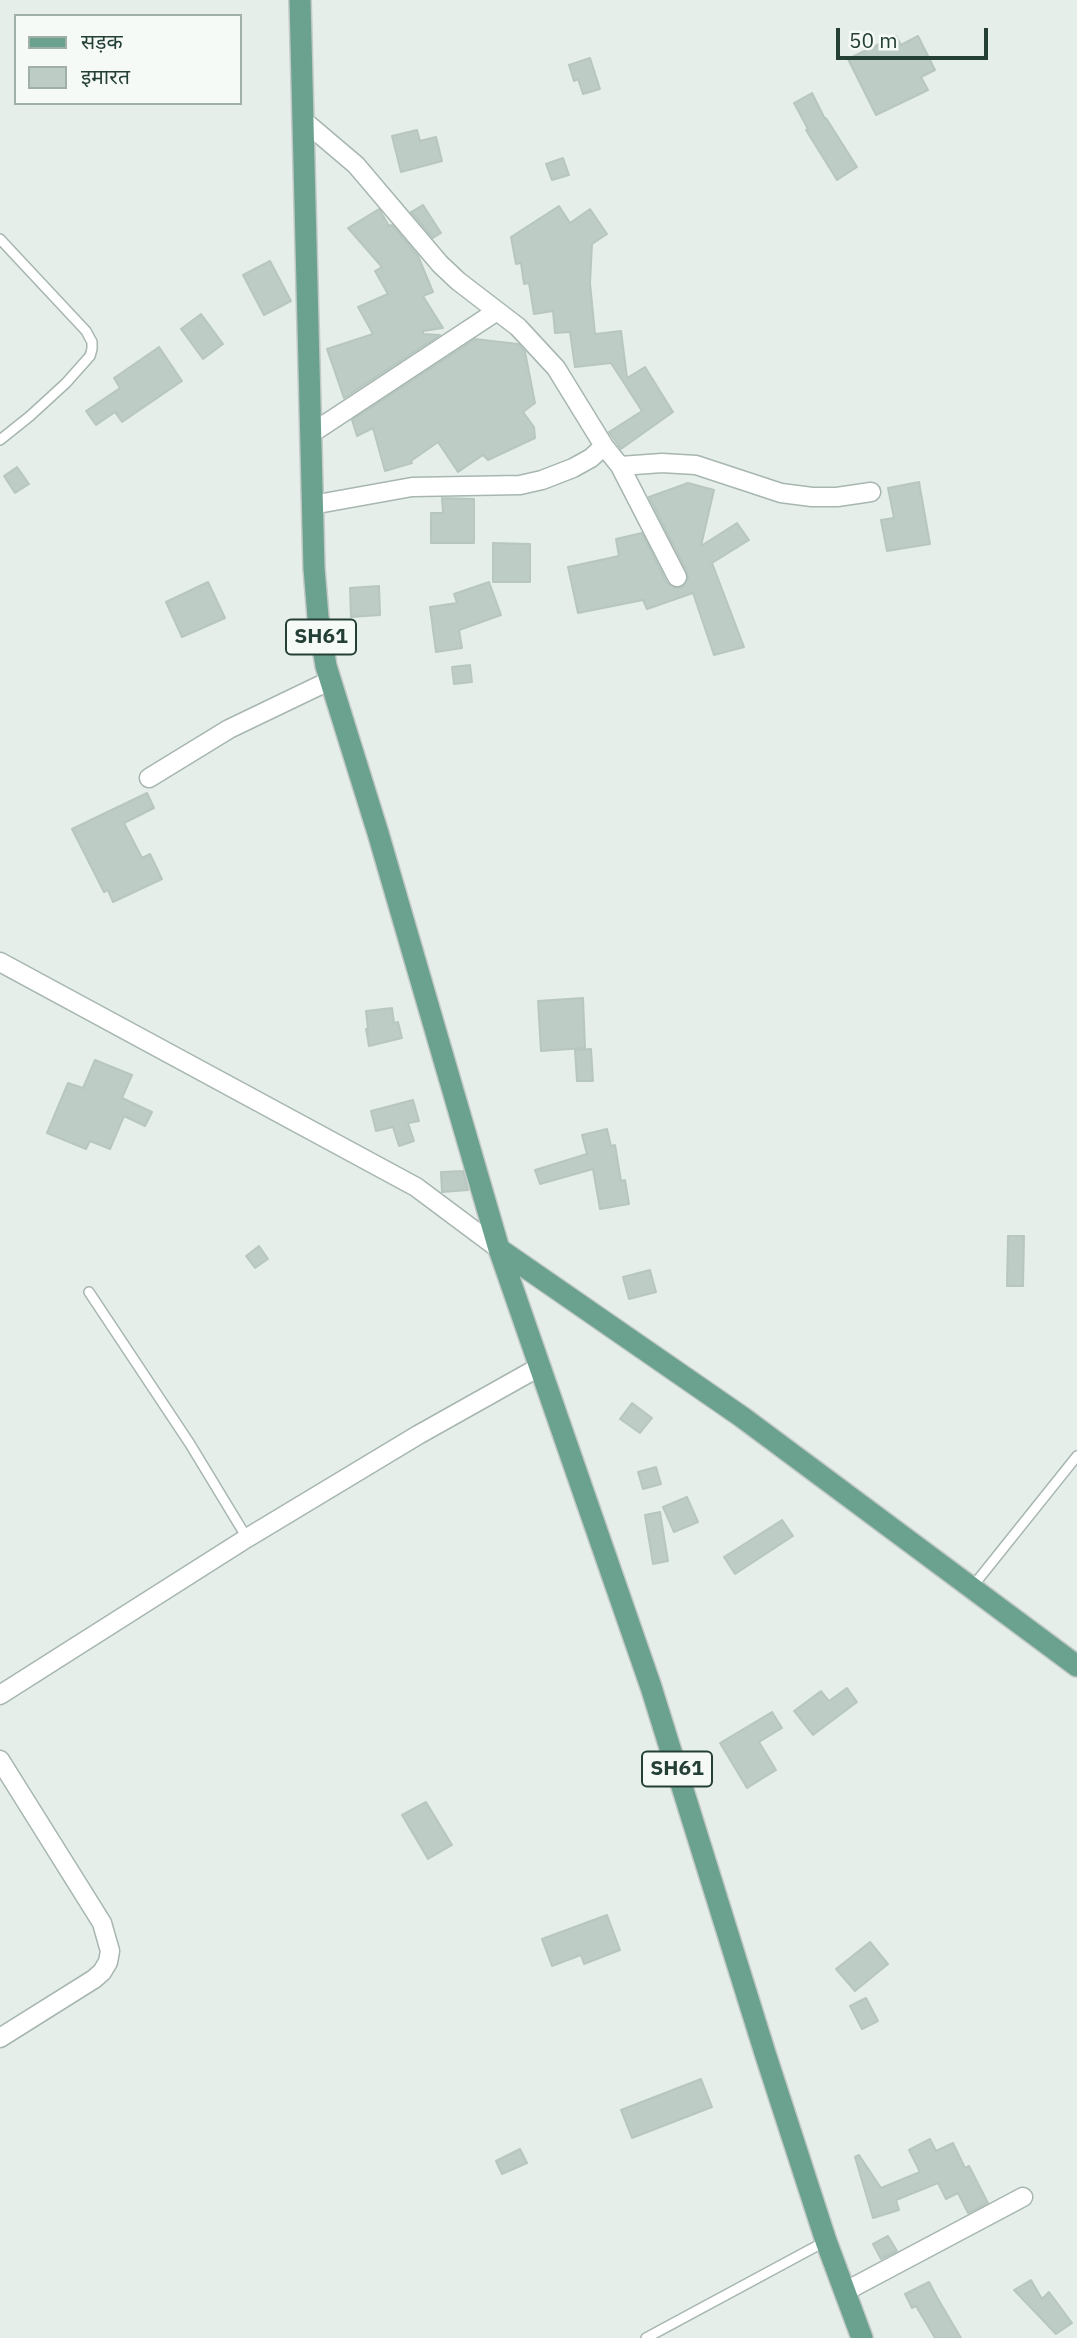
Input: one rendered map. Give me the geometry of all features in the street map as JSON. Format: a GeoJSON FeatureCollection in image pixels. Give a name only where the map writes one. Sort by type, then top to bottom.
{"type":"FeatureCollection","features":[{"type":"Feature","properties":{"kind":"main road","name":"SH61"},"geometry":{"type":"LineString","coordinates":[[300,0],[312,505],[318,617],[331,680],[499,1249],[651,1687],[765,2053],[826,2241],[862,2338]]}},
{"type":"Feature","properties":{"kind":"main road"},"geometry":{"type":"LineString","coordinates":[[499,1249],[742,1417],[1077,1666]]}},
{"type":"Feature","properties":{"kind":"street"},"geometry":{"type":"LineString","coordinates":[[303,120],[356,165],[440,264],[518,327],[556,368],[604,446],[620,466],[677,577]]}},
{"type":"Feature","properties":{"kind":"street"},"geometry":{"type":"LineString","coordinates":[[312,433],[497,311]]}},
{"type":"Feature","properties":{"kind":"street"},"geometry":{"type":"LineString","coordinates":[[312,505],[412,487],[531,482],[573,468],[591,458],[604,446]]}},
{"type":"Feature","properties":{"kind":"street"},"geometry":{"type":"LineString","coordinates":[[620,466],[662,463],[696,465],[770,490],[812,497],[871,492]]}},
{"type":"Feature","properties":{"kind":"street"},"geometry":{"type":"LineString","coordinates":[[149,778],[229,729],[331,680]]}},
{"type":"Feature","properties":{"kind":"street"},"geometry":{"type":"LineString","coordinates":[[0,962],[416,1187],[499,1249]]}},
{"type":"Feature","properties":{"kind":"street"},"geometry":{"type":"LineString","coordinates":[[0,1695],[247,1538],[418,1435],[541,1366]]}},
{"type":"Feature","properties":{"kind":"street"},"geometry":{"type":"LineString","coordinates":[[0,1760],[102,1923],[110,1951],[108,1962],[94,1979],[0,2038]]}},
{"type":"Feature","properties":{"kind":"street"},"geometry":{"type":"LineString","coordinates":[[846,2291],[1023,2197]]}},
{"type":"Feature","properties":{"kind":"lane"},"geometry":{"type":"LineString","coordinates":[[0,239],[86,331],[92,342],[90,356],[66,383],[0,440]]}},
{"type":"Feature","properties":{"kind":"lane"},"geometry":{"type":"LineString","coordinates":[[89,1292],[190,1444],[247,1538]]}},
{"type":"Feature","properties":{"kind":"lane"},"geometry":{"type":"LineString","coordinates":[[972,1588],[1077,1456]]}},
{"type":"Feature","properties":{"kind":"lane"},"geometry":{"type":"LineString","coordinates":[[646,2338],[826,2241]]}},
{"type":"Feature","properties":{"kind":"building"},"geometry":{"type":"Polygon","coordinates":[[[896,36],[901,45],[918,36],[935,70],[921,77],[928,90],[876,115],[848,59],[896,36]]]}},
{"type":"Feature","properties":{"kind":"building"},"geometry":{"type":"Polygon","coordinates":[[[590,58],[600,89],[583,94],[578,79],[574,81],[569,65],[590,58]]]}},
{"type":"Feature","properties":{"kind":"building"},"geometry":{"type":"Polygon","coordinates":[[[812,93],[825,119],[857,167],[837,180],[806,130],[808,129],[794,103],[812,93]]]}},
{"type":"Feature","properties":{"kind":"building"},"geometry":{"type":"Polygon","coordinates":[[[417,130],[420,141],[436,137],[442,161],[401,172],[392,136],[417,130]]]}},
{"type":"Feature","properties":{"kind":"building"},"geometry":{"type":"Polygon","coordinates":[[[563,158],[569,175],[552,180],[546,164],[563,158]]]}},
{"type":"Feature","properties":{"kind":"building"},"geometry":{"type":"Polygon","coordinates":[[[423,205],[441,233],[433,238],[411,212],[423,205]]]}},
{"type":"Feature","properties":{"kind":"building"},"geometry":{"type":"Polygon","coordinates":[[[559,206],[570,223],[590,209],[607,234],[592,244],[590,283],[595,334],[621,331],[627,378],[645,367],[673,412],[621,449],[609,432],[642,411],[611,363],[575,367],[570,332],[555,333],[553,311],[534,314],[529,283],[524,284],[521,263],[516,264],[511,237],[559,206]]]}},
{"type":"Feature","properties":{"kind":"building"},"geometry":{"type":"Polygon","coordinates":[[[379,209],[389,226],[392,225],[418,256],[433,292],[423,296],[443,328],[423,331],[423,334],[440,335],[344,398],[327,349],[373,334],[358,307],[388,294],[375,271],[382,267],[348,228],[379,209]]]}},
{"type":"Feature","properties":{"kind":"building"},"geometry":{"type":"Polygon","coordinates":[[[270,261],[291,301],[264,315],[243,275],[270,261]]]}},
{"type":"Feature","properties":{"kind":"building"},"geometry":{"type":"Polygon","coordinates":[[[201,314],[223,344],[203,359],[181,329],[201,314]]]}},
{"type":"Feature","properties":{"kind":"building"},"geometry":{"type":"Polygon","coordinates":[[[475,339],[518,344],[525,352],[535,403],[523,412],[534,427],[535,438],[488,460],[483,455],[458,472],[438,442],[411,461],[412,463],[385,471],[373,428],[357,436],[352,420],[475,339]]]}},
{"type":"Feature","properties":{"kind":"building"},"geometry":{"type":"Polygon","coordinates":[[[159,347],[182,381],[122,422],[115,412],[96,425],[86,411],[120,388],[114,378],[159,347]]]}},
{"type":"Feature","properties":{"kind":"building"},"geometry":{"type":"Polygon","coordinates":[[[17,467],[29,484],[15,493],[4,476],[17,467]]]}},
{"type":"Feature","properties":{"kind":"building"},"geometry":{"type":"Polygon","coordinates":[[[919,482],[930,544],[887,551],[881,520],[894,518],[888,488],[919,482]]]}},
{"type":"Feature","properties":{"kind":"building"},"geometry":{"type":"Polygon","coordinates":[[[688,483],[714,490],[701,546],[737,523],[749,540],[712,563],[744,647],[714,655],[693,593],[647,609],[643,600],[578,613],[568,567],[619,556],[616,539],[642,533],[667,583],[676,588],[683,587],[688,578],[687,572],[649,497],[688,483]]]}},
{"type":"Feature","properties":{"kind":"building"},"geometry":{"type":"Polygon","coordinates":[[[442,498],[474,499],[474,543],[431,543],[431,513],[443,513],[442,498]]]}},
{"type":"Feature","properties":{"kind":"building"},"geometry":{"type":"Polygon","coordinates":[[[493,543],[530,544],[530,582],[493,582],[493,543]]]}},
{"type":"Feature","properties":{"kind":"building"},"geometry":{"type":"Polygon","coordinates":[[[208,582],[225,618],[182,637],[166,602],[208,582]]]}},
{"type":"Feature","properties":{"kind":"building"},"geometry":{"type":"Polygon","coordinates":[[[489,582],[501,615],[459,630],[462,648],[436,652],[430,607],[457,603],[454,594],[489,582]]]}},
{"type":"Feature","properties":{"kind":"building"},"geometry":{"type":"Polygon","coordinates":[[[379,586],[380,615],[351,617],[350,588],[379,586]]]}},
{"type":"Feature","properties":{"kind":"building"},"geometry":{"type":"Polygon","coordinates":[[[470,665],[472,682],[454,684],[452,667],[470,665]]]}},
{"type":"Feature","properties":{"kind":"building"},"geometry":{"type":"Polygon","coordinates":[[[147,793],[154,808],[124,823],[142,858],[150,854],[162,879],[113,902],[108,890],[104,892],[72,829],[147,793]]]}},
{"type":"Feature","properties":{"kind":"building"},"geometry":{"type":"Polygon","coordinates":[[[583,998],[585,1048],[541,1051],[538,1001],[583,998]]]}},
{"type":"Feature","properties":{"kind":"building"},"geometry":{"type":"Polygon","coordinates":[[[392,1008],[394,1023],[398,1022],[402,1038],[369,1046],[366,1011],[392,1008]]]}},
{"type":"Feature","properties":{"kind":"building"},"geometry":{"type":"Polygon","coordinates":[[[591,1049],[593,1081],[577,1081],[575,1050],[591,1049]]]}},
{"type":"Feature","properties":{"kind":"building"},"geometry":{"type":"Polygon","coordinates":[[[95,1060],[132,1075],[122,1098],[152,1112],[145,1126],[124,1116],[110,1149],[90,1141],[86,1149],[47,1133],[68,1083],[83,1088],[95,1060]]]}},
{"type":"Feature","properties":{"kind":"building"},"geometry":{"type":"Polygon","coordinates":[[[413,1100],[419,1121],[408,1123],[414,1141],[399,1146],[393,1127],[376,1131],[371,1111],[413,1100]]]}},
{"type":"Feature","properties":{"kind":"building"},"geometry":{"type":"Polygon","coordinates":[[[607,1129],[611,1146],[615,1145],[621,1181],[625,1180],[629,1204],[600,1209],[593,1169],[540,1184],[535,1170],[587,1154],[582,1135],[607,1129]]]}},
{"type":"Feature","properties":{"kind":"building"},"geometry":{"type":"Polygon","coordinates":[[[463,1171],[468,1190],[442,1192],[441,1172],[463,1171]]]}},
{"type":"Feature","properties":{"kind":"building"},"geometry":{"type":"Polygon","coordinates":[[[1008,1236],[1024,1236],[1023,1286],[1007,1286],[1008,1236]]]}},
{"type":"Feature","properties":{"kind":"building"},"geometry":{"type":"Polygon","coordinates":[[[259,1246],[268,1259],[255,1268],[246,1256],[259,1246]]]}},
{"type":"Feature","properties":{"kind":"building"},"geometry":{"type":"Polygon","coordinates":[[[650,1270],[656,1292],[629,1299],[623,1277],[650,1270]]]}},
{"type":"Feature","properties":{"kind":"building"},"geometry":{"type":"Polygon","coordinates":[[[632,1403],[652,1418],[640,1433],[620,1419],[632,1403]]]}},
{"type":"Feature","properties":{"kind":"building"},"geometry":{"type":"Polygon","coordinates":[[[656,1467],[661,1484],[643,1489],[638,1472],[656,1467]]]}},
{"type":"Feature","properties":{"kind":"building"},"geometry":{"type":"Polygon","coordinates":[[[687,1497],[698,1522],[674,1532],[663,1507],[687,1497]]]}},
{"type":"Feature","properties":{"kind":"building"},"geometry":{"type":"Polygon","coordinates":[[[660,1512],[668,1561],[653,1564],[645,1515],[660,1512]]]}},
{"type":"Feature","properties":{"kind":"building"},"geometry":{"type":"Polygon","coordinates":[[[782,1520],[793,1536],[735,1574],[724,1557],[782,1520]]]}},
{"type":"Feature","properties":{"kind":"building"},"geometry":{"type":"Polygon","coordinates":[[[847,1688],[857,1702],[813,1735],[794,1711],[821,1691],[829,1701],[847,1688]]]}},
{"type":"Feature","properties":{"kind":"building"},"geometry":{"type":"Polygon","coordinates":[[[772,1712],[782,1728],[759,1742],[776,1770],[747,1788],[720,1743],[772,1712]]]}},
{"type":"Feature","properties":{"kind":"building"},"geometry":{"type":"Polygon","coordinates":[[[426,1802],[452,1845],[428,1859],[402,1815],[426,1802]]]}},
{"type":"Feature","properties":{"kind":"building"},"geometry":{"type":"Polygon","coordinates":[[[607,1915],[620,1950],[584,1964],[581,1955],[552,1966],[542,1939],[607,1915]]]}},
{"type":"Feature","properties":{"kind":"building"},"geometry":{"type":"Polygon","coordinates":[[[870,1942],[888,1964],[855,1991],[836,1969],[870,1942]]]}},
{"type":"Feature","properties":{"kind":"building"},"geometry":{"type":"Polygon","coordinates":[[[866,1998],[878,2021],[862,2029],[850,2006],[866,1998]]]}},
{"type":"Feature","properties":{"kind":"building"},"geometry":{"type":"Polygon","coordinates":[[[701,2079],[712,2107],[632,2138],[621,2110],[701,2079]]]}},
{"type":"Feature","properties":{"kind":"building"},"geometry":{"type":"Polygon","coordinates":[[[930,2139],[936,2151],[953,2143],[965,2168],[969,2166],[988,2203],[968,2213],[958,2193],[946,2199],[938,2183],[896,2200],[899,2210],[873,2218],[855,2157],[859,2155],[881,2188],[920,2172],[909,2150],[930,2139]]]}},
{"type":"Feature","properties":{"kind":"building"},"geometry":{"type":"Polygon","coordinates":[[[520,2149],[527,2163],[502,2174],[496,2161],[520,2149]]]}},
{"type":"Feature","properties":{"kind":"building"},"geometry":{"type":"Polygon","coordinates":[[[888,2236],[897,2251],[881,2259],[873,2244],[888,2236]]]}},
{"type":"Feature","properties":{"kind":"building"},"geometry":{"type":"Polygon","coordinates":[[[1031,2280],[1042,2299],[1049,2292],[1072,2323],[1056,2334],[1014,2290],[1031,2280]]]}},
{"type":"Feature","properties":{"kind":"building"},"geometry":{"type":"Polygon","coordinates":[[[929,2282],[961,2338],[935,2338],[916,2306],[912,2308],[905,2294],[929,2282]]]}}]}
